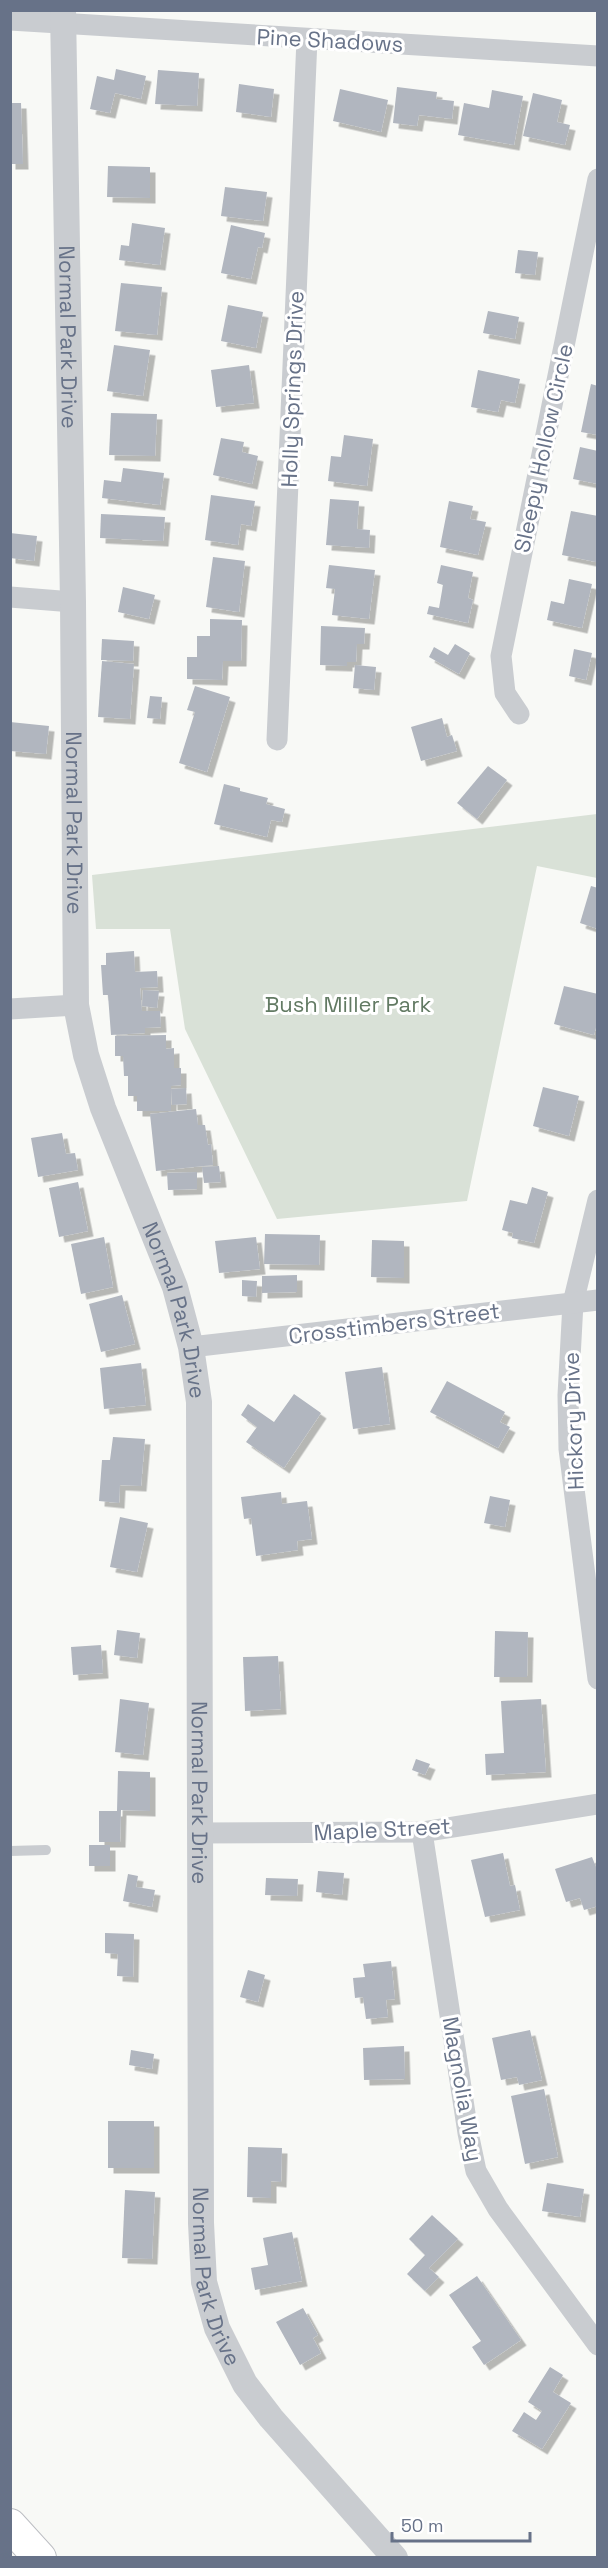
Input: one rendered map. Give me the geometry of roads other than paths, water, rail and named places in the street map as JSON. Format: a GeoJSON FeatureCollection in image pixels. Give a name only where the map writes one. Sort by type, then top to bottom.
{"type":"FeatureCollection","features":[{"type":"Feature","properties":{"kind":"main road"},"geometry":{"type":"LineString","coordinates":[[10,2524],[40,2558]]}},
{"type":"Feature","properties":{"kind":"street","name":"Pine Shadows"},"geometry":{"type":"LineString","coordinates":[[10,20],[63,18],[307,39],[597,56]]}},
{"type":"Feature","properties":{"kind":"street","name":"Normal Park Drive"},"geometry":{"type":"LineString","coordinates":[[63,18],[73,602],[76,1005],[86,1055],[96,1087],[175,1287],[191,1347],[199,1402],[201,2223],[204,2282],[217,2328],[245,2384],[271,2418],[395,2558]]}},
{"type":"Feature","properties":{"kind":"street","name":"Holly Springs Drive"},"geometry":{"type":"LineString","coordinates":[[277,740],[307,39]]}},
{"type":"Feature","properties":{"kind":"street","name":"Sleepy Hollow Circle"},"geometry":{"type":"LineString","coordinates":[[519,714],[505,693],[501,656],[597,179]]}},
{"type":"Feature","properties":{"kind":"street"},"geometry":{"type":"LineString","coordinates":[[10,597],[73,602]]}},
{"type":"Feature","properties":{"kind":"street"},"geometry":{"type":"LineString","coordinates":[[10,1009],[76,1005]]}},
{"type":"Feature","properties":{"kind":"street","name":"Hickory Drive"},"geometry":{"type":"LineString","coordinates":[[597,1200],[573,1303],[568,1395],[569,1449],[597,1679]]}},
{"type":"Feature","properties":{"kind":"street","name":"Crosstimbers Street"},"geometry":{"type":"LineString","coordinates":[[191,1347],[597,1300]]}},
{"type":"Feature","properties":{"kind":"street","name":"Maple Street"},"geometry":{"type":"LineString","coordinates":[[200,1833],[422,1832],[597,1804]]}},
{"type":"Feature","properties":{"kind":"street","name":"Magnolia Way"},"geometry":{"type":"LineString","coordinates":[[422,1832],[468,2133],[476,2171],[498,2209],[597,2345]]}},
{"type":"Feature","properties":{"kind":"lane"},"geometry":{"type":"LineString","coordinates":[[10,1851],[46,1850]]}},
{"type":"Feature","properties":{"kind":"park label","name":"Bush Miller Park"},"geometry":{"type":"Point","coordinates":[348,1004]}}]}
